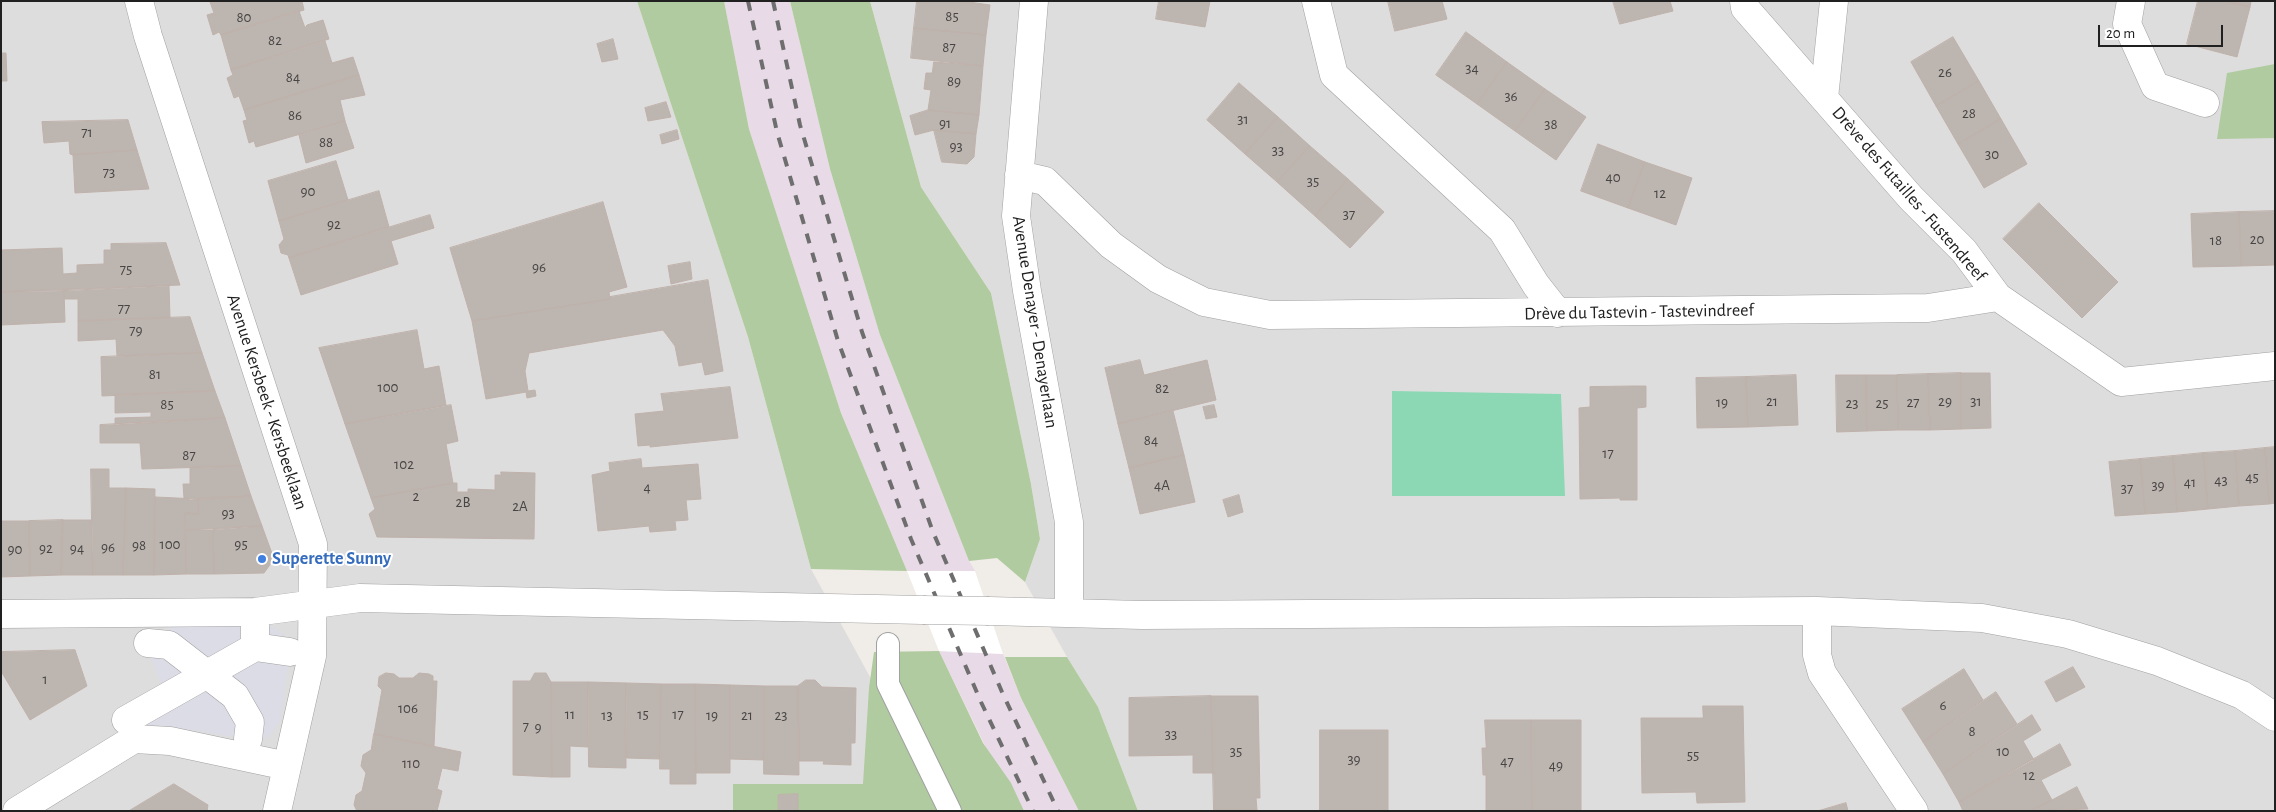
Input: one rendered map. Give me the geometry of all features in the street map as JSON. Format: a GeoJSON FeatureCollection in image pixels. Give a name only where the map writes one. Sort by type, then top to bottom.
{"type":"FeatureCollection","features":[{"type":"Feature","properties":{"kind":"street","name":"Avenue Kersbeek - Kersbeeklaan"},"geometry":{"type":"LineString","coordinates":[[140,1],[151,45],[313,544],[312,656],[277,811]]}},
{"type":"Feature","properties":{"kind":"street","name":"Avenue Denayer - Denayerlaan"},"geometry":{"type":"LineString","coordinates":[[1034,1],[1016,216],[1027,291],[1069,522],[1069,613]]}},
{"type":"Feature","properties":{"kind":"street"},"geometry":{"type":"LineString","coordinates":[[1316,1],[1334,75],[1502,230],[1536,285],[1558,313]]}},
{"type":"Feature","properties":{"kind":"street"},"geometry":{"type":"LineString","coordinates":[[1744,1],[1745,8],[1824,98]]}},
{"type":"Feature","properties":{"kind":"street","name":"Drève des Futailles - Fustendreef"},"geometry":{"type":"LineString","coordinates":[[1834,1],[1824,98],[1911,198],[1964,251],[1998,297]]}},
{"type":"Feature","properties":{"kind":"street"},"geometry":{"type":"LineString","coordinates":[[2131,1],[2127,24],[2155,86],[2205,103]]}},
{"type":"Feature","properties":{"kind":"street","name":"Drève du Tastevin - Tastevindreef"},"geometry":{"type":"LineString","coordinates":[[1019,175],[1045,181],[1111,245],[1158,279],[1204,302],[1270,315],[1928,308],[1998,297]]}},
{"type":"Feature","properties":{"kind":"street"},"geometry":{"type":"LineString","coordinates":[[1998,297],[2121,382],[2275,366]]}},
{"type":"Feature","properties":{"kind":"street"},"geometry":{"type":"LineString","coordinates":[[1,614],[255,612],[360,598],[1142,615],[1817,611],[1982,618],[2068,634],[2157,661],[2242,695],[2275,717]]}},
{"type":"Feature","properties":{"kind":"street"},"geometry":{"type":"LineString","coordinates":[[1817,611],[1817,654],[1822,673],[1914,811]]}},
{"type":"Feature","properties":{"kind":"street"},"geometry":{"type":"LineString","coordinates":[[126,720],[206,674],[255,636],[290,652]]}},
{"type":"Feature","properties":{"kind":"street"},"geometry":{"type":"LineString","coordinates":[[148,643],[169,645],[235,696],[250,722],[248,739]]}},
{"type":"Feature","properties":{"kind":"street"},"geometry":{"type":"LineString","coordinates":[[18,811],[134,739],[170,741],[287,766]]}},
{"type":"Feature","properties":{"kind":"lane"},"geometry":{"type":"LineString","coordinates":[[888,644],[888,684],[950,811]]}},
{"type":"Feature","properties":{"kind":"shaded area"},"geometry":{"type":"Polygon","coordinates":[[[1,1],[637,1],[748,337],[811,569],[870,677],[938,811],[1,811],[1,1]]]}},
{"type":"Feature","properties":{"kind":"shaded area"},"geometry":{"type":"Polygon","coordinates":[[[724,1],[790,1],[830,169],[880,335],[969,561],[975,571],[907,571],[841,413],[749,129],[724,1]]]}},
{"type":"Feature","properties":{"kind":"shaded area"},"geometry":{"type":"Polygon","coordinates":[[[870,1],[2275,1],[2275,811],[1138,811],[1098,707],[1067,657],[1025,582],[1040,539],[1031,484],[991,293],[921,187],[870,1]]]}},
{"type":"Feature","properties":{"kind":"shaded area"},"geometry":{"type":"Polygon","coordinates":[[[170,625],[255,625],[273,627],[288,639],[290,652],[280,721],[268,738],[248,739],[159,725],[132,728],[161,684],[148,650],[169,637],[170,625]]]}},
{"type":"Feature","properties":{"kind":"shaded area"},"geometry":{"type":"Polygon","coordinates":[[[939,651],[1003,654],[1021,698],[1079,811],[1017,811],[939,651]]]}},
{"type":"Feature","properties":{"kind":"green space"},"geometry":{"type":"Polygon","coordinates":[[[637,1],[724,1],[749,129],[841,413],[907,571],[811,569],[748,337],[637,1]]]}},
{"type":"Feature","properties":{"kind":"green space"},"geometry":{"type":"Polygon","coordinates":[[[790,1],[870,1],[921,187],[991,293],[1031,484],[1040,539],[1025,582],[997,558],[969,561],[880,335],[830,169],[790,1]]]}},
{"type":"Feature","properties":{"kind":"green space"},"geometry":{"type":"Polygon","coordinates":[[[2275,64],[2275,138],[2217,139],[2227,73],[2275,64]]]}},
{"type":"Feature","properties":{"kind":"green space"},"geometry":{"type":"Polygon","coordinates":[[[1392,391],[1561,394],[1565,496],[1392,496],[1392,391]]]}},
{"type":"Feature","properties":{"kind":"green space"},"geometry":{"type":"Polygon","coordinates":[[[939,651],[983,743],[1011,783],[1024,811],[733,811],[733,784],[863,784],[869,688],[874,652],[939,651]]]}},
{"type":"Feature","properties":{"kind":"green space"},"geometry":{"type":"Polygon","coordinates":[[[1005,657],[1067,657],[1098,707],[1138,811],[1079,811],[1021,698],[1005,657]]]}},
{"type":"Feature","properties":{"kind":"pier"},"geometry":{"type":"Polygon","coordinates":[[[907,571],[975,571],[1003,654],[939,651],[907,571]]]}},
{"type":"Feature","properties":{"kind":"building"},"geometry":{"type":"Polygon","coordinates":[[[212,1],[302,1],[304,10],[221,35],[219,32],[213,35],[207,15],[214,13],[210,2],[212,1]]]}},
{"type":"Feature","properties":{"kind":"building"},"geometry":{"type":"Polygon","coordinates":[[[917,1],[962,1],[990,5],[986,35],[914,28],[917,1]]]}},
{"type":"Feature","properties":{"kind":"building"},"geometry":{"type":"Polygon","coordinates":[[[1159,1],[1210,1],[1205,27],[1156,19],[1159,1]]]}},
{"type":"Feature","properties":{"kind":"building"},"geometry":{"type":"Polygon","coordinates":[[[1388,1],[1442,1],[1447,19],[1395,31],[1388,1]]]}},
{"type":"Feature","properties":{"kind":"building"},"geometry":{"type":"Polygon","coordinates":[[[1613,1],[1670,1],[1673,11],[1620,24],[1613,1]]]}},
{"type":"Feature","properties":{"kind":"building"},"geometry":{"type":"Polygon","coordinates":[[[2198,1],[2226,1],[2250,7],[2237,57],[2187,44],[2198,1]]]}},
{"type":"Feature","properties":{"kind":"building"},"geometry":{"type":"Polygon","coordinates":[[[2226,1],[2251,1],[2250,7],[2226,1]]]}},
{"type":"Feature","properties":{"kind":"building"},"geometry":{"type":"Polygon","coordinates":[[[299,11],[305,28],[307,25],[323,20],[329,39],[231,70],[221,35],[299,11]]]}},
{"type":"Feature","properties":{"kind":"building"},"geometry":{"type":"Polygon","coordinates":[[[914,28],[986,35],[983,66],[911,58],[914,28]]]}},
{"type":"Feature","properties":{"kind":"building"},"geometry":{"type":"Polygon","coordinates":[[[1466,32],[1507,62],[1477,104],[1436,75],[1466,32]]]}},
{"type":"Feature","properties":{"kind":"building"},"geometry":{"type":"Polygon","coordinates":[[[1953,37],[1979,81],[1936,106],[1911,62],[1953,37]]]}},
{"type":"Feature","properties":{"kind":"building"},"geometry":{"type":"Polygon","coordinates":[[[613,39],[618,59],[602,62],[597,44],[613,39]]]}},
{"type":"Feature","properties":{"kind":"building"},"geometry":{"type":"Polygon","coordinates":[[[325,41],[332,63],[353,57],[359,75],[244,110],[239,96],[234,98],[227,78],[233,75],[231,70],[325,41]]]}},
{"type":"Feature","properties":{"kind":"building"},"geometry":{"type":"Polygon","coordinates":[[[1,53],[6,53],[7,81],[1,81],[1,53]]]}},
{"type":"Feature","properties":{"kind":"building"},"geometry":{"type":"Polygon","coordinates":[[[934,62],[983,66],[979,115],[928,110],[931,90],[924,89],[926,73],[932,73],[934,62]]]}},
{"type":"Feature","properties":{"kind":"building"},"geometry":{"type":"Polygon","coordinates":[[[1507,62],[1545,89],[1515,131],[1477,104],[1507,62]]]}},
{"type":"Feature","properties":{"kind":"building"},"geometry":{"type":"Polygon","coordinates":[[[359,75],[365,95],[340,100],[345,121],[256,147],[254,141],[249,143],[243,121],[247,120],[244,110],[359,75]]]}},
{"type":"Feature","properties":{"kind":"building"},"geometry":{"type":"Polygon","coordinates":[[[1979,81],[2001,119],[1958,144],[1936,106],[1979,81]]]}},
{"type":"Feature","properties":{"kind":"building"},"geometry":{"type":"Polygon","coordinates":[[[1239,83],[1278,117],[1245,154],[1207,120],[1239,83]]]}},
{"type":"Feature","properties":{"kind":"building"},"geometry":{"type":"Polygon","coordinates":[[[1545,89],[1586,117],[1556,160],[1515,131],[1545,89]]]}},
{"type":"Feature","properties":{"kind":"building"},"geometry":{"type":"Polygon","coordinates":[[[666,102],[671,117],[648,121],[645,108],[666,102]]]}},
{"type":"Feature","properties":{"kind":"building"},"geometry":{"type":"Polygon","coordinates":[[[928,110],[979,115],[976,134],[934,130],[915,135],[910,116],[928,110]]]}},
{"type":"Feature","properties":{"kind":"building"},"geometry":{"type":"Polygon","coordinates":[[[1278,117],[1310,146],[1277,182],[1245,154],[1278,117]]]}},
{"type":"Feature","properties":{"kind":"building"},"geometry":{"type":"Polygon","coordinates":[[[2001,119],[2027,164],[1984,188],[1958,144],[2001,119]]]}},
{"type":"Feature","properties":{"kind":"building"},"geometry":{"type":"Polygon","coordinates":[[[128,120],[137,150],[73,155],[70,154],[69,141],[44,143],[42,122],[128,120]]]}},
{"type":"Feature","properties":{"kind":"building"},"geometry":{"type":"Polygon","coordinates":[[[345,121],[354,148],[306,163],[299,135],[345,121]]]}},
{"type":"Feature","properties":{"kind":"building"},"geometry":{"type":"Polygon","coordinates":[[[677,130],[679,139],[662,144],[660,135],[677,130]]]}},
{"type":"Feature","properties":{"kind":"building"},"geometry":{"type":"Polygon","coordinates":[[[934,130],[976,134],[974,157],[967,164],[942,162],[934,130]]]}},
{"type":"Feature","properties":{"kind":"building"},"geometry":{"type":"Polygon","coordinates":[[[1598,144],[1645,162],[1628,208],[1581,191],[1598,144]]]}},
{"type":"Feature","properties":{"kind":"building"},"geometry":{"type":"Polygon","coordinates":[[[1310,146],[1348,179],[1315,216],[1277,182],[1310,146]]]}},
{"type":"Feature","properties":{"kind":"building"},"geometry":{"type":"Polygon","coordinates":[[[137,150],[149,189],[75,193],[73,155],[137,150]]]}},
{"type":"Feature","properties":{"kind":"building"},"geometry":{"type":"Polygon","coordinates":[[[336,161],[348,200],[279,221],[268,181],[336,161]]]}},
{"type":"Feature","properties":{"kind":"building"},"geometry":{"type":"Polygon","coordinates":[[[1645,162],[1692,178],[1676,225],[1628,208],[1645,162]]]}},
{"type":"Feature","properties":{"kind":"building"},"geometry":{"type":"Polygon","coordinates":[[[1348,179],[1384,212],[1350,248],[1315,216],[1348,179]]]}},
{"type":"Feature","properties":{"kind":"building"},"geometry":{"type":"Polygon","coordinates":[[[379,191],[389,227],[289,258],[288,255],[281,253],[279,245],[284,239],[279,221],[379,191]]]}},
{"type":"Feature","properties":{"kind":"building"},"geometry":{"type":"Polygon","coordinates":[[[603,202],[627,287],[609,292],[610,299],[472,321],[450,248],[603,202]]]}},
{"type":"Feature","properties":{"kind":"building"},"geometry":{"type":"Polygon","coordinates":[[[2039,203],[2118,282],[2082,318],[2003,239],[2039,203]]]}},
{"type":"Feature","properties":{"kind":"building"},"geometry":{"type":"Polygon","coordinates":[[[2275,211],[2275,265],[2241,266],[2239,212],[2275,211]]]}},
{"type":"Feature","properties":{"kind":"building"},"geometry":{"type":"Polygon","coordinates":[[[2239,212],[2241,266],[2193,267],[2191,214],[2239,212]]]}},
{"type":"Feature","properties":{"kind":"building"},"geometry":{"type":"Polygon","coordinates":[[[430,215],[434,228],[391,241],[398,264],[301,295],[289,258],[430,215]]]}},
{"type":"Feature","properties":{"kind":"building"},"geometry":{"type":"Polygon","coordinates":[[[166,243],[180,285],[1,292],[1,250],[62,248],[63,274],[77,273],[77,265],[104,264],[104,250],[111,250],[111,244],[166,243]]]}},
{"type":"Feature","properties":{"kind":"building"},"geometry":{"type":"Polygon","coordinates":[[[690,262],[692,279],[671,284],[668,266],[690,262]]]}},
{"type":"Feature","properties":{"kind":"building"},"geometry":{"type":"Polygon","coordinates":[[[708,280],[723,371],[705,375],[702,362],[679,366],[675,346],[663,330],[529,353],[525,371],[528,391],[535,390],[536,396],[527,398],[526,392],[486,399],[472,321],[610,299],[610,297],[708,280]]]}},
{"type":"Feature","properties":{"kind":"building"},"geometry":{"type":"Polygon","coordinates":[[[169,286],[170,318],[78,321],[78,299],[64,299],[64,291],[169,286]]]}},
{"type":"Feature","properties":{"kind":"building"},"geometry":{"type":"Polygon","coordinates":[[[64,291],[65,322],[1,325],[1,292],[64,291]]]}},
{"type":"Feature","properties":{"kind":"building"},"geometry":{"type":"Polygon","coordinates":[[[190,317],[202,353],[117,356],[116,339],[78,341],[78,321],[190,317]]]}},
{"type":"Feature","properties":{"kind":"building"},"geometry":{"type":"Polygon","coordinates":[[[417,330],[424,369],[439,366],[446,405],[345,424],[319,348],[417,330]]]}},
{"type":"Feature","properties":{"kind":"building"},"geometry":{"type":"Polygon","coordinates":[[[202,353],[215,391],[102,396],[101,357],[202,353]]]}},
{"type":"Feature","properties":{"kind":"building"},"geometry":{"type":"Polygon","coordinates":[[[1140,360],[1144,375],[1207,360],[1216,400],[1118,424],[1105,368],[1140,360]]]}},
{"type":"Feature","properties":{"kind":"building"},"geometry":{"type":"Polygon","coordinates":[[[1961,373],[1961,429],[1930,430],[1928,374],[1961,373]]]}},
{"type":"Feature","properties":{"kind":"building"},"geometry":{"type":"Polygon","coordinates":[[[1961,373],[1990,373],[1991,428],[1961,429],[1961,373]]]}},
{"type":"Feature","properties":{"kind":"building"},"geometry":{"type":"Polygon","coordinates":[[[1928,374],[1930,430],[1898,430],[1897,375],[1928,374]]]}},
{"type":"Feature","properties":{"kind":"building"},"geometry":{"type":"Polygon","coordinates":[[[1796,375],[1798,425],[1748,427],[1746,377],[1796,375]]]}},
{"type":"Feature","properties":{"kind":"building"},"geometry":{"type":"Polygon","coordinates":[[[1836,375],[1866,375],[1867,431],[1837,432],[1836,375]]]}},
{"type":"Feature","properties":{"kind":"building"},"geometry":{"type":"Polygon","coordinates":[[[1866,375],[1897,375],[1898,430],[1867,431],[1866,375]]]}},
{"type":"Feature","properties":{"kind":"building"},"geometry":{"type":"Polygon","coordinates":[[[1746,377],[1748,427],[1697,428],[1696,378],[1746,377]]]}},
{"type":"Feature","properties":{"kind":"building"},"geometry":{"type":"Polygon","coordinates":[[[1646,386],[1646,407],[1637,408],[1637,500],[1620,500],[1620,498],[1580,499],[1579,408],[1590,407],[1590,387],[1646,386]]]}},
{"type":"Feature","properties":{"kind":"building"},"geometry":{"type":"Polygon","coordinates":[[[730,387],[738,438],[650,447],[650,445],[638,446],[635,414],[664,411],[661,394],[730,387]]]}},
{"type":"Feature","properties":{"kind":"building"},"geometry":{"type":"Polygon","coordinates":[[[215,391],[225,418],[115,425],[115,418],[151,417],[151,412],[115,413],[115,395],[215,391]]]}},
{"type":"Feature","properties":{"kind":"building"},"geometry":{"type":"Polygon","coordinates":[[[451,405],[458,441],[446,444],[453,483],[371,498],[345,424],[451,405]]]}},
{"type":"Feature","properties":{"kind":"building"},"geometry":{"type":"Polygon","coordinates":[[[1214,405],[1217,417],[1206,419],[1203,407],[1214,405]]]}},
{"type":"Feature","properties":{"kind":"building"},"geometry":{"type":"Polygon","coordinates":[[[1173,411],[1184,455],[1129,468],[1118,424],[1173,411]]]}},
{"type":"Feature","properties":{"kind":"building"},"geometry":{"type":"Polygon","coordinates":[[[225,418],[241,466],[142,469],[140,443],[100,443],[100,425],[225,418]]]}},
{"type":"Feature","properties":{"kind":"building"},"geometry":{"type":"Polygon","coordinates":[[[2275,447],[2275,503],[2269,504],[2265,448],[2275,447]]]}},
{"type":"Feature","properties":{"kind":"building"},"geometry":{"type":"Polygon","coordinates":[[[2265,448],[2269,504],[2239,506],[2235,451],[2265,448]]]}},
{"type":"Feature","properties":{"kind":"building"},"geometry":{"type":"Polygon","coordinates":[[[2235,451],[2239,506],[2208,509],[2203,453],[2235,451]]]}},
{"type":"Feature","properties":{"kind":"building"},"geometry":{"type":"Polygon","coordinates":[[[2203,453],[2208,509],[2177,512],[2173,456],[2203,453]]]}},
{"type":"Feature","properties":{"kind":"building"},"geometry":{"type":"Polygon","coordinates":[[[1184,455],[1195,502],[1140,514],[1129,468],[1184,455]]]}},
{"type":"Feature","properties":{"kind":"building"},"geometry":{"type":"Polygon","coordinates":[[[2173,456],[2177,512],[2145,514],[2140,459],[2173,456]]]}},
{"type":"Feature","properties":{"kind":"building"},"geometry":{"type":"Polygon","coordinates":[[[641,459],[642,468],[698,464],[701,499],[686,500],[688,520],[675,521],[676,530],[650,532],[649,526],[598,531],[592,475],[610,471],[609,463],[641,459]]]}},
{"type":"Feature","properties":{"kind":"building"},"geometry":{"type":"Polygon","coordinates":[[[2140,459],[2145,514],[2115,516],[2109,462],[2140,459]]]}},
{"type":"Feature","properties":{"kind":"building"},"geometry":{"type":"Polygon","coordinates":[[[241,466],[251,496],[190,500],[184,498],[183,484],[190,484],[190,468],[241,466]]]}},
{"type":"Feature","properties":{"kind":"building"},"geometry":{"type":"Polygon","coordinates":[[[91,469],[109,469],[109,488],[126,488],[123,575],[93,575],[91,469]]]}},
{"type":"Feature","properties":{"kind":"building"},"geometry":{"type":"Polygon","coordinates":[[[501,472],[535,473],[534,539],[377,537],[369,514],[375,509],[371,498],[453,483],[457,483],[457,492],[468,492],[468,489],[495,490],[495,475],[501,475],[501,472]]]}},
{"type":"Feature","properties":{"kind":"building"},"geometry":{"type":"Polygon","coordinates":[[[126,488],[155,489],[154,575],[123,575],[126,488]]]}},
{"type":"Feature","properties":{"kind":"building"},"geometry":{"type":"Polygon","coordinates":[[[1239,495],[1243,512],[1228,517],[1223,500],[1239,495]]]}},
{"type":"Feature","properties":{"kind":"building"},"geometry":{"type":"Polygon","coordinates":[[[251,496],[262,526],[186,530],[185,513],[198,514],[198,499],[251,496]]]}},
{"type":"Feature","properties":{"kind":"building"},"geometry":{"type":"Polygon","coordinates":[[[155,497],[198,499],[198,514],[185,513],[186,574],[154,575],[155,497]]]}},
{"type":"Feature","properties":{"kind":"building"},"geometry":{"type":"Polygon","coordinates":[[[63,520],[61,575],[30,576],[29,521],[63,520]]]}},
{"type":"Feature","properties":{"kind":"building"},"geometry":{"type":"Polygon","coordinates":[[[63,520],[91,520],[93,575],[61,575],[63,520]]]}},
{"type":"Feature","properties":{"kind":"building"},"geometry":{"type":"Polygon","coordinates":[[[1,521],[29,521],[30,576],[1,577],[1,521]]]}},
{"type":"Feature","properties":{"kind":"building"},"geometry":{"type":"Polygon","coordinates":[[[262,526],[274,559],[264,573],[214,574],[213,530],[262,526]]]}},
{"type":"Feature","properties":{"kind":"building"},"geometry":{"type":"Polygon","coordinates":[[[186,530],[213,530],[214,574],[186,574],[186,530]]]}},
{"type":"Feature","properties":{"kind":"building"},"geometry":{"type":"Polygon","coordinates":[[[75,650],[87,686],[30,720],[1,671],[1,652],[75,650]]]}},
{"type":"Feature","properties":{"kind":"building"},"geometry":{"type":"Polygon","coordinates":[[[2073,667],[2085,687],[2056,702],[2045,682],[2073,667]]]}},
{"type":"Feature","properties":{"kind":"building"},"geometry":{"type":"Polygon","coordinates":[[[1964,669],[1983,700],[1923,742],[1902,709],[1964,669]]]}},
{"type":"Feature","properties":{"kind":"building"},"geometry":{"type":"Polygon","coordinates":[[[386,673],[394,674],[399,678],[413,678],[419,673],[429,674],[433,676],[433,681],[437,681],[434,746],[374,734],[382,690],[378,686],[379,677],[386,673]]]}},
{"type":"Feature","properties":{"kind":"building"},"geometry":{"type":"Polygon","coordinates":[[[535,673],[546,673],[551,682],[552,777],[513,775],[513,681],[530,681],[535,673]]]}},
{"type":"Feature","properties":{"kind":"building"},"geometry":{"type":"Polygon","coordinates":[[[806,680],[815,680],[822,687],[856,688],[855,743],[851,743],[851,765],[823,764],[824,761],[799,761],[798,686],[806,680]]]}},
{"type":"Feature","properties":{"kind":"building"},"geometry":{"type":"Polygon","coordinates":[[[551,682],[588,682],[588,747],[570,746],[570,777],[552,777],[551,682]]]}},
{"type":"Feature","properties":{"kind":"building"},"geometry":{"type":"Polygon","coordinates":[[[588,682],[626,683],[626,768],[589,767],[588,682]]]}},
{"type":"Feature","properties":{"kind":"building"},"geometry":{"type":"Polygon","coordinates":[[[626,683],[661,684],[660,759],[627,758],[626,683]]]}},
{"type":"Feature","properties":{"kind":"building"},"geometry":{"type":"Polygon","coordinates":[[[661,684],[695,684],[696,784],[670,784],[670,769],[660,769],[661,684]]]}},
{"type":"Feature","properties":{"kind":"building"},"geometry":{"type":"Polygon","coordinates":[[[695,684],[730,685],[730,773],[696,773],[695,684]]]}},
{"type":"Feature","properties":{"kind":"building"},"geometry":{"type":"Polygon","coordinates":[[[730,685],[764,686],[764,760],[730,759],[730,685]]]}},
{"type":"Feature","properties":{"kind":"building"},"geometry":{"type":"Polygon","coordinates":[[[764,686],[798,686],[799,775],[764,774],[764,686]]]}},
{"type":"Feature","properties":{"kind":"building"},"geometry":{"type":"Polygon","coordinates":[[[1996,692],[2017,724],[1943,774],[1923,742],[1996,692]]]}},
{"type":"Feature","properties":{"kind":"building"},"geometry":{"type":"Polygon","coordinates":[[[1211,696],[1213,773],[1193,773],[1193,755],[1129,756],[1129,698],[1211,696]]]}},
{"type":"Feature","properties":{"kind":"building"},"geometry":{"type":"Polygon","coordinates":[[[1211,696],[1258,696],[1260,798],[1256,798],[1257,810],[1214,810],[1211,696]]]}},
{"type":"Feature","properties":{"kind":"building"},"geometry":{"type":"Polygon","coordinates":[[[1703,706],[1743,706],[1745,802],[1697,803],[1696,792],[1642,793],[1641,718],[1703,718],[1703,706]]]}},
{"type":"Feature","properties":{"kind":"building"},"geometry":{"type":"Polygon","coordinates":[[[2032,715],[2041,730],[2023,741],[2034,760],[1959,802],[1943,774],[2032,715]]]}},
{"type":"Feature","properties":{"kind":"building"},"geometry":{"type":"Polygon","coordinates":[[[1485,720],[1531,720],[1532,811],[1486,811],[1486,775],[1483,775],[1482,748],[1486,748],[1485,720]]]}},
{"type":"Feature","properties":{"kind":"building"},"geometry":{"type":"Polygon","coordinates":[[[1531,720],[1581,720],[1581,811],[1532,811],[1531,720]]]}},
{"type":"Feature","properties":{"kind":"building"},"geometry":{"type":"Polygon","coordinates":[[[1320,730],[1388,730],[1388,811],[1320,811],[1320,730]]]}},
{"type":"Feature","properties":{"kind":"building"},"geometry":{"type":"Polygon","coordinates":[[[374,734],[461,752],[458,771],[442,768],[437,789],[442,791],[437,811],[357,811],[354,805],[356,795],[362,791],[366,773],[361,766],[363,755],[371,750],[374,734]]]}},
{"type":"Feature","properties":{"kind":"building"},"geometry":{"type":"Polygon","coordinates":[[[2060,744],[2071,765],[2041,780],[2052,800],[2030,811],[1963,811],[1959,802],[2060,744]]]}},
{"type":"Feature","properties":{"kind":"building"},"geometry":{"type":"Polygon","coordinates":[[[174,784],[208,805],[207,811],[129,811],[174,784]]]}},
{"type":"Feature","properties":{"kind":"building"},"geometry":{"type":"Polygon","coordinates":[[[2077,787],[2088,809],[2030,811],[2052,800],[2077,787]]]}},
{"type":"Feature","properties":{"kind":"building"},"geometry":{"type":"Polygon","coordinates":[[[798,794],[798,811],[778,811],[778,795],[798,794]]]}},
{"type":"Feature","properties":{"kind":"building"},"geometry":{"type":"Polygon","coordinates":[[[1846,803],[1848,811],[1818,811],[1846,803]]]}},
{"type":"Feature","properties":{"kind":"railway"},"geometry":{"type":"LineString","coordinates":[[748,1],[777,132],[838,341],[911,539],[981,702],[1033,811]]}},
{"type":"Feature","properties":{"kind":"railway"},"geometry":{"type":"LineString","coordinates":[[773,1],[800,125],[862,332],[933,532],[1002,692],[1058,811]]}},
{"type":"Feature","properties":{"kind":"place","name":"Superette Sunny"},"geometry":{"type":"Point","coordinates":[262,559]}}]}
